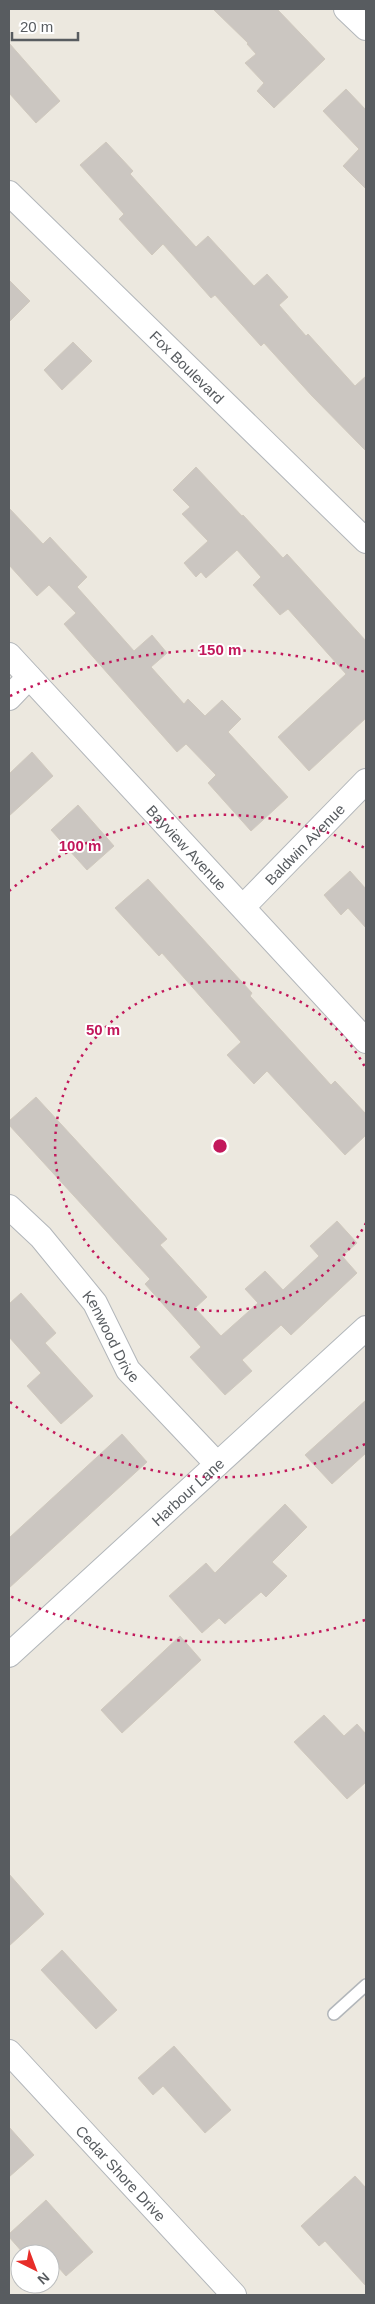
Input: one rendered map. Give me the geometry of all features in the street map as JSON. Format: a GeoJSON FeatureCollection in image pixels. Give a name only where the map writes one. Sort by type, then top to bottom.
{"type":"FeatureCollection","features":[{"type":"Feature","properties":{"kind":"street"},"geometry":{"type":"LineString","coordinates":[[346,9],[366,28]]}},
{"type":"Feature","properties":{"kind":"street","name":"Fox Boulevard"},"geometry":{"type":"LineString","coordinates":[[9,193],[366,541]]}},
{"type":"Feature","properties":{"kind":"street","name":"Bayview Avenue"},"geometry":{"type":"LineString","coordinates":[[9,655],[366,1041]]}},
{"type":"Feature","properties":{"kind":"street"},"geometry":{"type":"LineString","coordinates":[[9,698],[29,677]]}},
{"type":"Feature","properties":{"kind":"street","name":"Baldwin Avenue"},"geometry":{"type":"LineString","coordinates":[[243,908],[366,781]]}},
{"type":"Feature","properties":{"kind":"street","name":"Kenwood Drive"},"geometry":{"type":"LineString","coordinates":[[9,1207],[41,1238],[95,1302],[128,1370],[216,1464]]}},
{"type":"Feature","properties":{"kind":"street","name":"Harbour Lane"},"geometry":{"type":"LineString","coordinates":[[9,1655],[366,1328]]}},
{"type":"Feature","properties":{"kind":"street","name":"Cedar Shore Drive"},"geometry":{"type":"LineString","coordinates":[[9,2052],[234,2295]]}},
{"type":"Feature","properties":{"kind":"lane"},"geometry":{"type":"LineString","coordinates":[[334,2014],[366,1985]]}},
{"type":"Feature","properties":{"kind":"building"},"geometry":{"type":"Polygon","coordinates":[[[213,9],[277,9],[325,59],[274,108],[257,91],[264,83],[245,63],[256,54],[248,43],[213,9]]]}},
{"type":"Feature","properties":{"kind":"building"},"geometry":{"type":"Polygon","coordinates":[[[9,43],[60,101],[36,123],[9,93],[9,43]]]}},
{"type":"Feature","properties":{"kind":"building"},"geometry":{"type":"Polygon","coordinates":[[[346,89],[366,110],[366,189],[343,166],[359,149],[323,111],[346,89]]]}},
{"type":"Feature","properties":{"kind":"building"},"geometry":{"type":"Polygon","coordinates":[[[106,142],[133,171],[130,174],[196,247],[208,236],[254,286],[267,274],[288,297],[279,305],[306,336],[308,334],[355,386],[366,376],[366,451],[264,343],[261,346],[215,295],[211,298],[163,244],[152,255],[119,219],[124,214],[80,165],[106,142]]]}},
{"type":"Feature","properties":{"kind":"building"},"geometry":{"type":"Polygon","coordinates":[[[9,280],[30,301],[9,322],[9,280]]]}},
{"type":"Feature","properties":{"kind":"building"},"geometry":{"type":"Polygon","coordinates":[[[73,342],[92,361],[62,390],[44,370],[73,342]]]}},
{"type":"Feature","properties":{"kind":"building"},"geometry":{"type":"Polygon","coordinates":[[[196,467],[283,558],[287,554],[366,641],[366,718],[309,771],[278,737],[346,674],[288,609],[280,615],[253,585],[261,577],[237,550],[206,578],[201,572],[196,577],[184,563],[208,541],[182,514],[190,507],[173,490],[196,467]]]}},
{"type":"Feature","properties":{"kind":"building"},"geometry":{"type":"Polygon","coordinates":[[[9,508],[43,544],[50,537],[87,577],[77,587],[134,651],[152,635],[167,653],[151,667],[184,704],[188,699],[205,716],[222,700],[241,719],[228,732],[288,797],[251,831],[208,783],[216,775],[186,744],[177,752],[64,624],[76,613],[49,585],[37,596],[9,565],[9,508]]]}},
{"type":"Feature","properties":{"kind":"building"},"geometry":{"type":"Polygon","coordinates":[[[32,752],[53,776],[9,816],[9,774],[32,752]]]}},
{"type":"Feature","properties":{"kind":"building"},"geometry":{"type":"Polygon","coordinates":[[[78,805],[114,846],[87,870],[51,830],[78,805]]]}},
{"type":"Feature","properties":{"kind":"building"},"geometry":{"type":"Polygon","coordinates":[[[350,871],[366,889],[366,928],[348,908],[341,915],[324,895],[350,871]]]}},
{"type":"Feature","properties":{"kind":"building"},"geometry":{"type":"Polygon","coordinates":[[[148,879],[252,993],[250,996],[331,1085],[335,1081],[366,1114],[366,1135],[345,1155],[267,1071],[254,1084],[227,1055],[241,1042],[162,953],[159,956],[115,908],[148,879]]]}},
{"type":"Feature","properties":{"kind":"building"},"geometry":{"type":"Polygon","coordinates":[[[36,1097],[167,1239],[160,1245],[207,1297],[195,1308],[221,1336],[258,1303],[245,1289],[265,1271],[283,1290],[319,1256],[310,1246],[337,1221],[357,1243],[342,1256],[357,1273],[291,1335],[281,1325],[242,1360],[252,1371],[225,1395],[190,1357],[201,1347],[145,1284],[150,1279],[9,1125],[9,1121],[36,1097]]]}},
{"type":"Feature","properties":{"kind":"building"},"geometry":{"type":"Polygon","coordinates":[[[21,1293],[56,1333],[45,1343],[93,1396],[61,1424],[27,1386],[41,1373],[9,1337],[9,1304],[21,1293]]]}},
{"type":"Feature","properties":{"kind":"building"},"geometry":{"type":"Polygon","coordinates":[[[366,1400],[366,1453],[332,1484],[305,1455],[366,1400]]]}},
{"type":"Feature","properties":{"kind":"building"},"geometry":{"type":"Polygon","coordinates":[[[122,1434],[147,1462],[9,1588],[9,1538],[122,1434]]]}},
{"type":"Feature","properties":{"kind":"building"},"geometry":{"type":"Polygon","coordinates":[[[285,1504],[307,1527],[272,1562],[287,1576],[266,1597],[261,1592],[225,1624],[219,1618],[202,1633],[169,1596],[206,1563],[215,1573],[285,1504]]]}},
{"type":"Feature","properties":{"kind":"building"},"geometry":{"type":"Polygon","coordinates":[[[180,1636],[201,1660],[122,1733],[101,1710],[180,1636]]]}},
{"type":"Feature","properties":{"kind":"building"},"geometry":{"type":"Polygon","coordinates":[[[324,1715],[344,1736],[357,1724],[366,1734],[366,1782],[347,1799],[294,1742],[324,1715]]]}},
{"type":"Feature","properties":{"kind":"building"},"geometry":{"type":"Polygon","coordinates":[[[9,1874],[44,1914],[9,1946],[9,1874]]]}},
{"type":"Feature","properties":{"kind":"building"},"geometry":{"type":"Polygon","coordinates":[[[62,1950],[117,2010],[96,2029],[41,1970],[62,1950]]]}},
{"type":"Feature","properties":{"kind":"building"},"geometry":{"type":"Polygon","coordinates":[[[174,2046],[231,2110],[205,2133],[163,2086],[153,2095],[138,2078],[174,2046]]]}},
{"type":"Feature","properties":{"kind":"building"},"geometry":{"type":"Polygon","coordinates":[[[9,2127],[34,2155],[9,2177],[9,2127]]]}},
{"type":"Feature","properties":{"kind":"building"},"geometry":{"type":"Polygon","coordinates":[[[355,2176],[366,2188],[366,2286],[325,2241],[319,2246],[301,2226],[355,2176]]]}},
{"type":"Feature","properties":{"kind":"building"},"geometry":{"type":"Polygon","coordinates":[[[46,2200],[93,2252],[66,2276],[60,2269],[60,2244],[15,2244],[9,2237],[9,2234],[46,2200]]]}}]}
